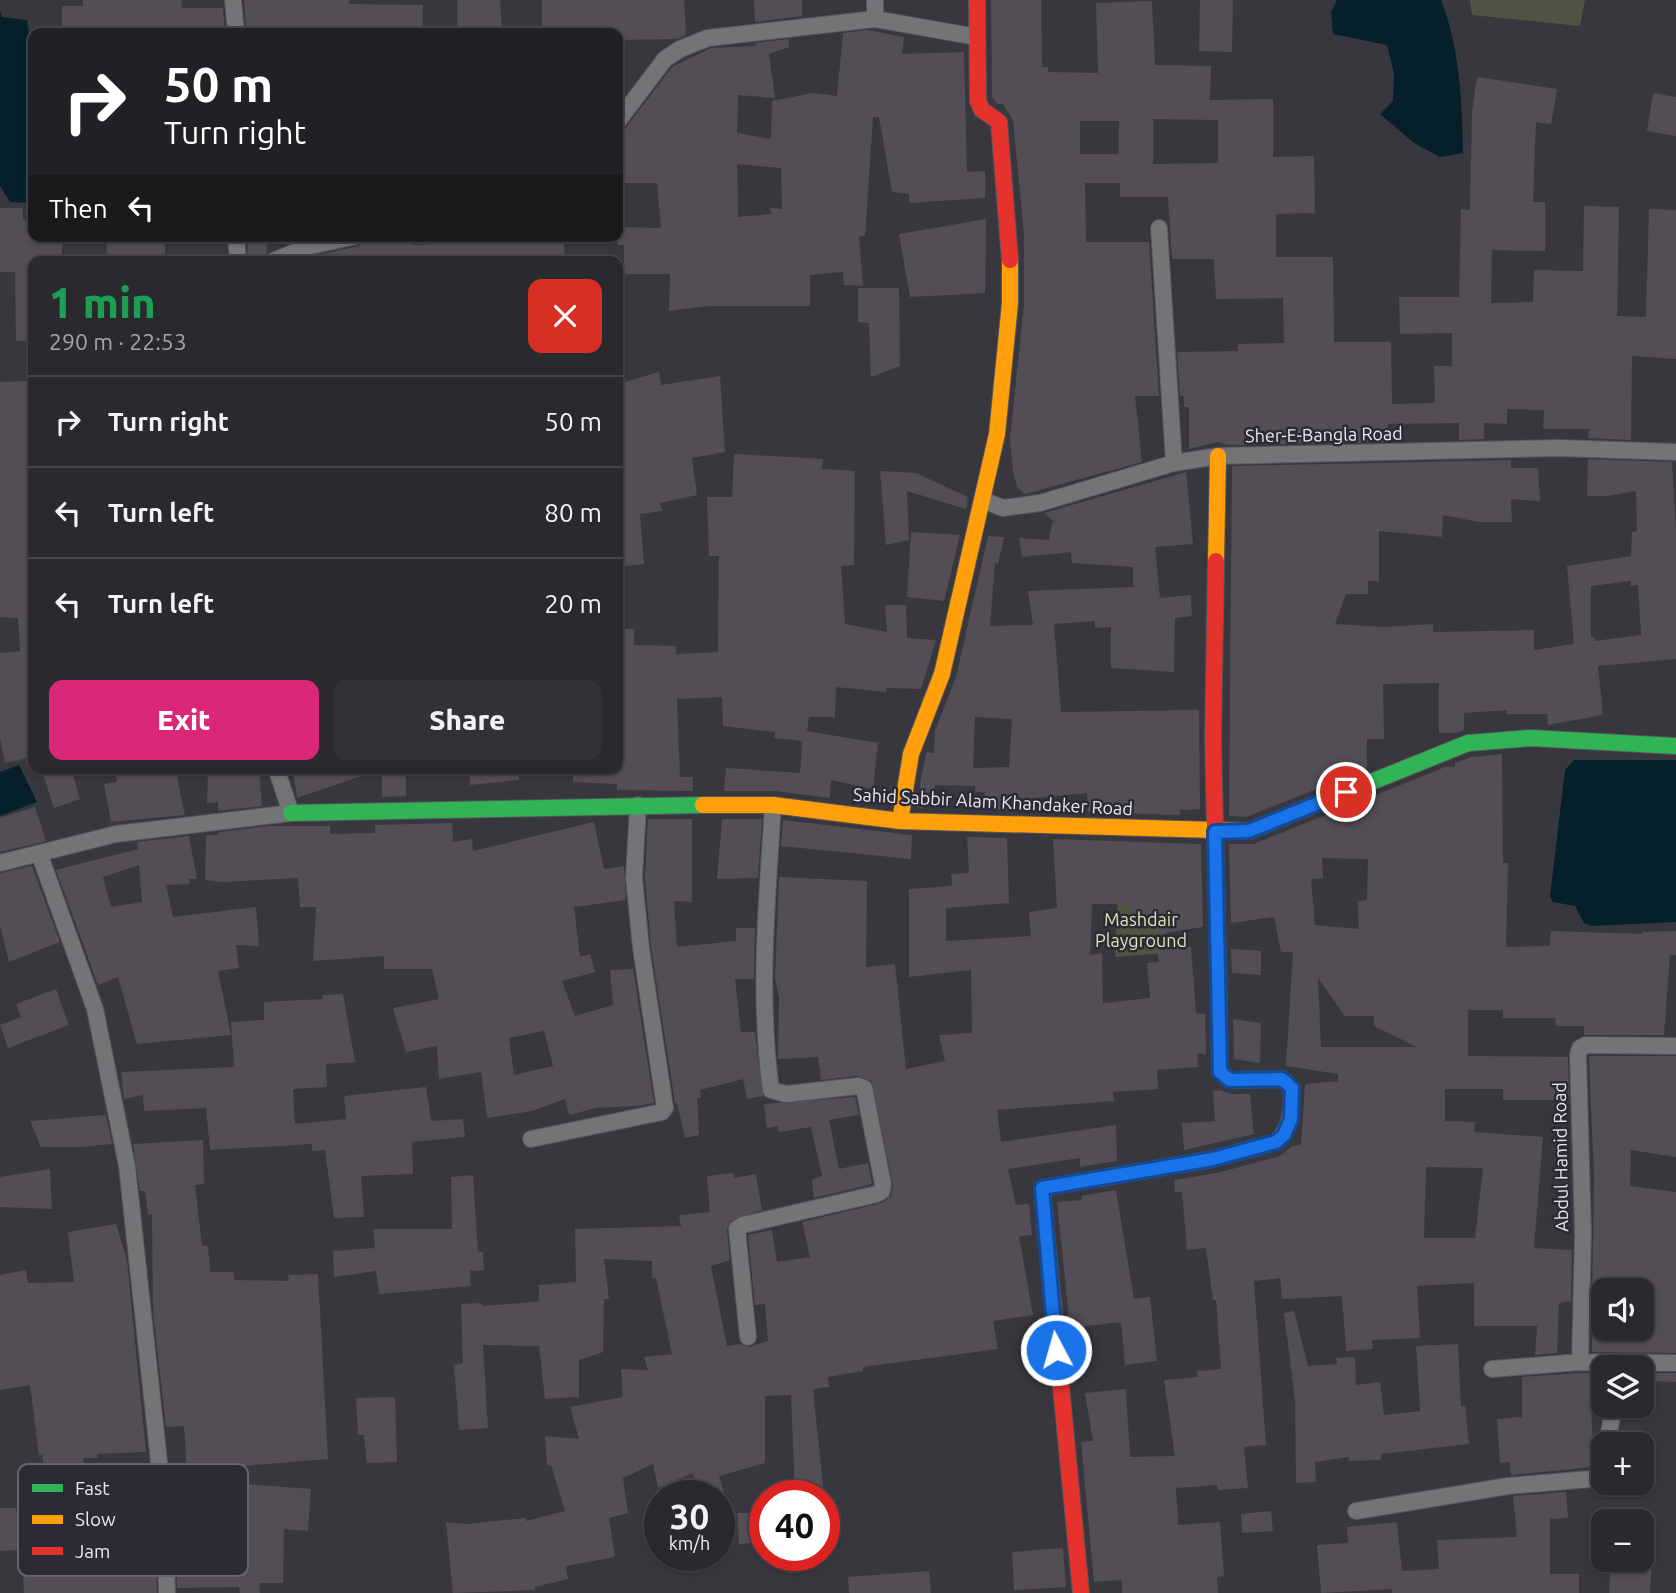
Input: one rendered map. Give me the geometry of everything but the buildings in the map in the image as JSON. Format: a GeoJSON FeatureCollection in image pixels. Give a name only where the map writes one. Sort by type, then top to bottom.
{"type":"FeatureCollection","features":[{"type":"Feature","properties":{"kind":"street"},"geometry":{"type":"LineString","coordinates":[[233,0],[236,28]]}},
{"type":"Feature","properties":{"kind":"street"},"geometry":{"type":"LineString","coordinates":[[875,0],[875,19]]}},
{"type":"Feature","properties":{"kind":"street"},"geometry":{"type":"LineString","coordinates":[[900,821],[911,754],[942,674],[997,434],[1004,370],[1010,303],[1010,235],[999,122],[982,110],[978,101],[976,0]]}},
{"type":"Feature","properties":{"kind":"street"},"geometry":{"type":"LineString","coordinates":[[623,114],[665,59],[708,38],[875,19],[977,37]]}},
{"type":"Feature","properties":{"kind":"street"},"geometry":{"type":"LineString","coordinates":[[1159,228],[1174,463]]}},
{"type":"Feature","properties":{"kind":"street"},"geometry":{"type":"LineString","coordinates":[[285,256],[328,242]]}},
{"type":"Feature","properties":{"kind":"street","name":"Sher-E-Bangla Road"},"geometry":{"type":"LineString","coordinates":[[982,500],[1003,508],[1040,503],[1174,463],[1218,456],[1560,448],[1676,452]]}},
{"type":"Feature","properties":{"kind":"street"},"geometry":{"type":"LineString","coordinates":[[1081,1593],[1042,1188],[1213,1159],[1268,1146],[1284,1135],[1291,1119],[1292,1088],[1288,1082],[1282,1079],[1230,1080],[1220,1072],[1213,738],[1218,456]]}},
{"type":"Feature","properties":{"kind":"street","name":"Sahid Sabbir Alam Khandaker Road"},"geometry":{"type":"LineString","coordinates":[[291,813],[638,805],[773,806],[900,821],[1249,831],[1468,743],[1531,737],[1676,746]]}},
{"type":"Feature","properties":{"kind":"street"},"geometry":{"type":"LineString","coordinates":[[0,863],[116,834],[291,813],[278,774]]}},
{"type":"Feature","properties":{"kind":"street"},"geometry":{"type":"LineString","coordinates":[[531,1139],[662,1112],[665,1108],[641,948],[634,878],[638,805]]}},
{"type":"Feature","properties":{"kind":"street"},"geometry":{"type":"LineString","coordinates":[[748,1337],[737,1229],[743,1225],[877,1194],[882,1191],[883,1184],[864,1088],[858,1086],[786,1094],[771,1090],[762,972],[773,806]]}},
{"type":"Feature","properties":{"kind":"street"},"geometry":{"type":"LineString","coordinates":[[38,853],[95,1009],[127,1166],[159,1464]]}},
{"type":"Feature","properties":{"kind":"street","name":"Abdul Hamid Road"},"geometry":{"type":"LineString","coordinates":[[1580,1362],[1583,1233],[1578,1055],[1580,1048],[1586,1045],[1676,1046]]}},
{"type":"Feature","properties":{"kind":"street"},"geometry":{"type":"LineString","coordinates":[[1492,1368],[1591,1363]]}},
{"type":"Feature","properties":{"kind":"street"},"geometry":{"type":"LineString","coordinates":[[1654,1364],[1676,1363]]}},
{"type":"Feature","properties":{"kind":"street"},"geometry":{"type":"LineString","coordinates":[[1356,1511],[1508,1486],[1591,1479]]}},
{"type":"Feature","properties":{"kind":"green space"},"geometry":{"type":"Polygon","coordinates":[[[1470,0],[1585,0],[1580,26],[1472,15],[1470,0]]]}},
{"type":"Feature","properties":{"kind":"green space","name":"Mashdair Playground"},"geometry":{"type":"Polygon","coordinates":[[[1120,852],[1164,853],[1166,953],[1115,957],[1120,852]]]}},
{"type":"Feature","properties":{"kind":"water"},"geometry":{"type":"Polygon","coordinates":[[[1337,0],[1441,0],[1456,56],[1461,94],[1463,153],[1440,157],[1414,143],[1380,114],[1393,101],[1394,73],[1387,45],[1333,34],[1331,12],[1337,0]]]}},
{"type":"Feature","properties":{"kind":"water"},"geometry":{"type":"Polygon","coordinates":[[[0,11],[2,17],[27,20],[28,28],[28,203],[10,202],[0,186],[0,11]]]}},
{"type":"Feature","properties":{"kind":"water"},"geometry":{"type":"Polygon","coordinates":[[[1574,760],[1676,760],[1676,922],[1591,926],[1584,923],[1575,906],[1553,902],[1550,897],[1565,770],[1574,760]]]}},
{"type":"Feature","properties":{"kind":"water"},"geometry":{"type":"Polygon","coordinates":[[[19,765],[37,802],[0,816],[0,772],[19,765]]]}},
{"type":"Feature","properties":{"kind":"traffic: fast"},"geometry":{"type":"LineString","coordinates":[[1272,822],[1468,743],[1531,738],[1676,746]]}},
{"type":"Feature","properties":{"kind":"traffic: fast"},"geometry":{"type":"LineString","coordinates":[[291,813],[703,805]]}},
{"type":"Feature","properties":{"kind":"traffic: slow"},"geometry":{"type":"LineString","coordinates":[[900,821],[911,754],[942,674],[997,434],[1010,303],[1010,260]]}},
{"type":"Feature","properties":{"kind":"traffic: slow"},"geometry":{"type":"LineString","coordinates":[[1216,561],[1218,456]]}},
{"type":"Feature","properties":{"kind":"traffic: slow"},"geometry":{"type":"LineString","coordinates":[[703,805],[773,805],[900,821],[1249,831],[1272,822]]}},
{"type":"Feature","properties":{"kind":"traffic: slow"},"geometry":{"type":"LineString","coordinates":[[1047,1242],[1042,1188],[1213,1159],[1276,1142],[1282,1136],[1290,1117],[1292,1088],[1282,1079],[1230,1080],[1220,1072],[1219,1009]]}},
{"type":"Feature","properties":{"kind":"traffic: jam"},"geometry":{"type":"LineString","coordinates":[[977,0],[978,101],[982,110],[999,122],[1010,260]]}},
{"type":"Feature","properties":{"kind":"traffic: jam"},"geometry":{"type":"LineString","coordinates":[[1216,561],[1213,738],[1219,1009]]}},
{"type":"Feature","properties":{"kind":"traffic: jam"},"geometry":{"type":"LineString","coordinates":[[1047,1242],[1081,1593]]}},
{"type":"Feature","properties":{"kind":"route"},"geometry":{"type":"LineString","coordinates":[[1056,1350],[1042,1188],[1213,1159],[1268,1146],[1284,1135],[1291,1119],[1292,1088],[1288,1082],[1282,1079],[1230,1080],[1224,1078],[1220,1072],[1215,832],[1249,831],[1346,792]]}}]}
